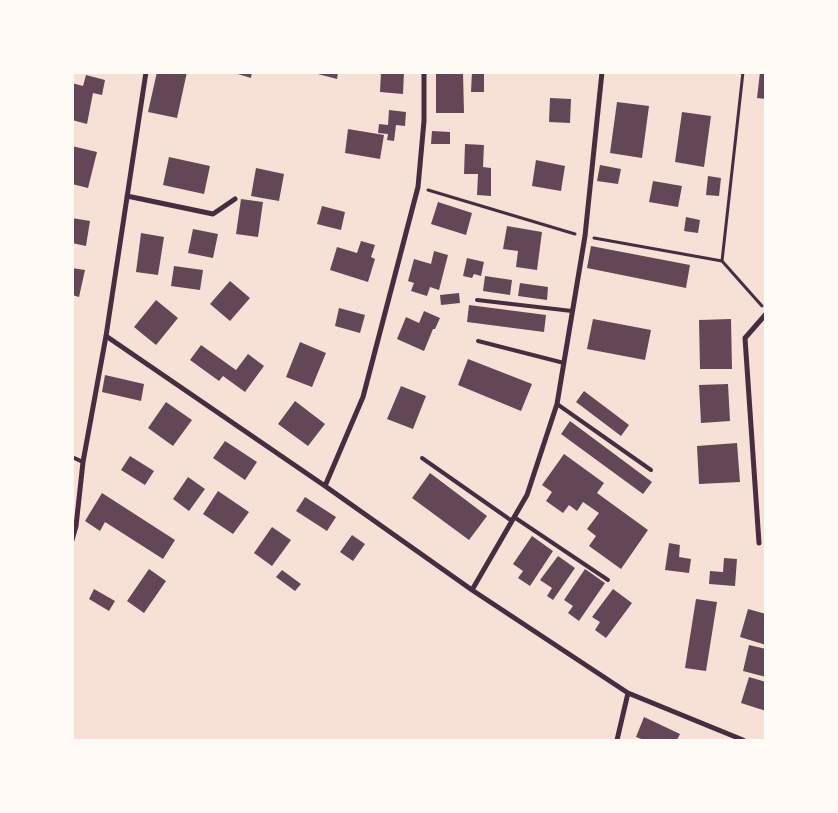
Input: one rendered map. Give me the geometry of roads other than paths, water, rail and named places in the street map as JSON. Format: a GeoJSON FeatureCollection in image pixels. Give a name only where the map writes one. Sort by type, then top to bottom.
{"type":"FeatureCollection","features":[{"type":"Feature","properties":{"kind":"street"},"geometry":{"type":"LineString","coordinates":[[72,540],[76,526],[83,462],[106,336],[146,72]]}},
{"type":"Feature","properties":{"kind":"street"},"geometry":{"type":"LineString","coordinates":[[325,486],[363,397],[418,187],[424,121],[424,72]]}},
{"type":"Feature","properties":{"kind":"street"},"geometry":{"type":"LineString","coordinates":[[472,590],[527,495],[557,404],[584,236],[602,72]]}},
{"type":"Feature","properties":{"kind":"street"},"geometry":{"type":"LineString","coordinates":[[127,196],[213,214],[235,198]]}},
{"type":"Feature","properties":{"kind":"street"},"geometry":{"type":"LineString","coordinates":[[759,544],[745,338],[766,312]]}},
{"type":"Feature","properties":{"kind":"street"},"geometry":{"type":"LineString","coordinates":[[106,336],[325,486],[472,590],[628,693],[743,740]]}},
{"type":"Feature","properties":{"kind":"street"},"geometry":{"type":"LineString","coordinates":[[617,740],[628,693]]}},
{"type":"Feature","properties":{"kind":"lane"},"geometry":{"type":"LineString","coordinates":[[477,300],[572,311]]}},
{"type":"Feature","properties":{"kind":"lane"},"geometry":{"type":"LineString","coordinates":[[478,341],[564,363]]}},
{"type":"Feature","properties":{"kind":"lane"},"geometry":{"type":"LineString","coordinates":[[557,404],[651,470]]}},
{"type":"Feature","properties":{"kind":"lane"},"geometry":{"type":"LineString","coordinates":[[72,456],[83,462]]}},
{"type":"Feature","properties":{"kind":"lane"},"geometry":{"type":"LineString","coordinates":[[422,458],[608,580]]}}]}
